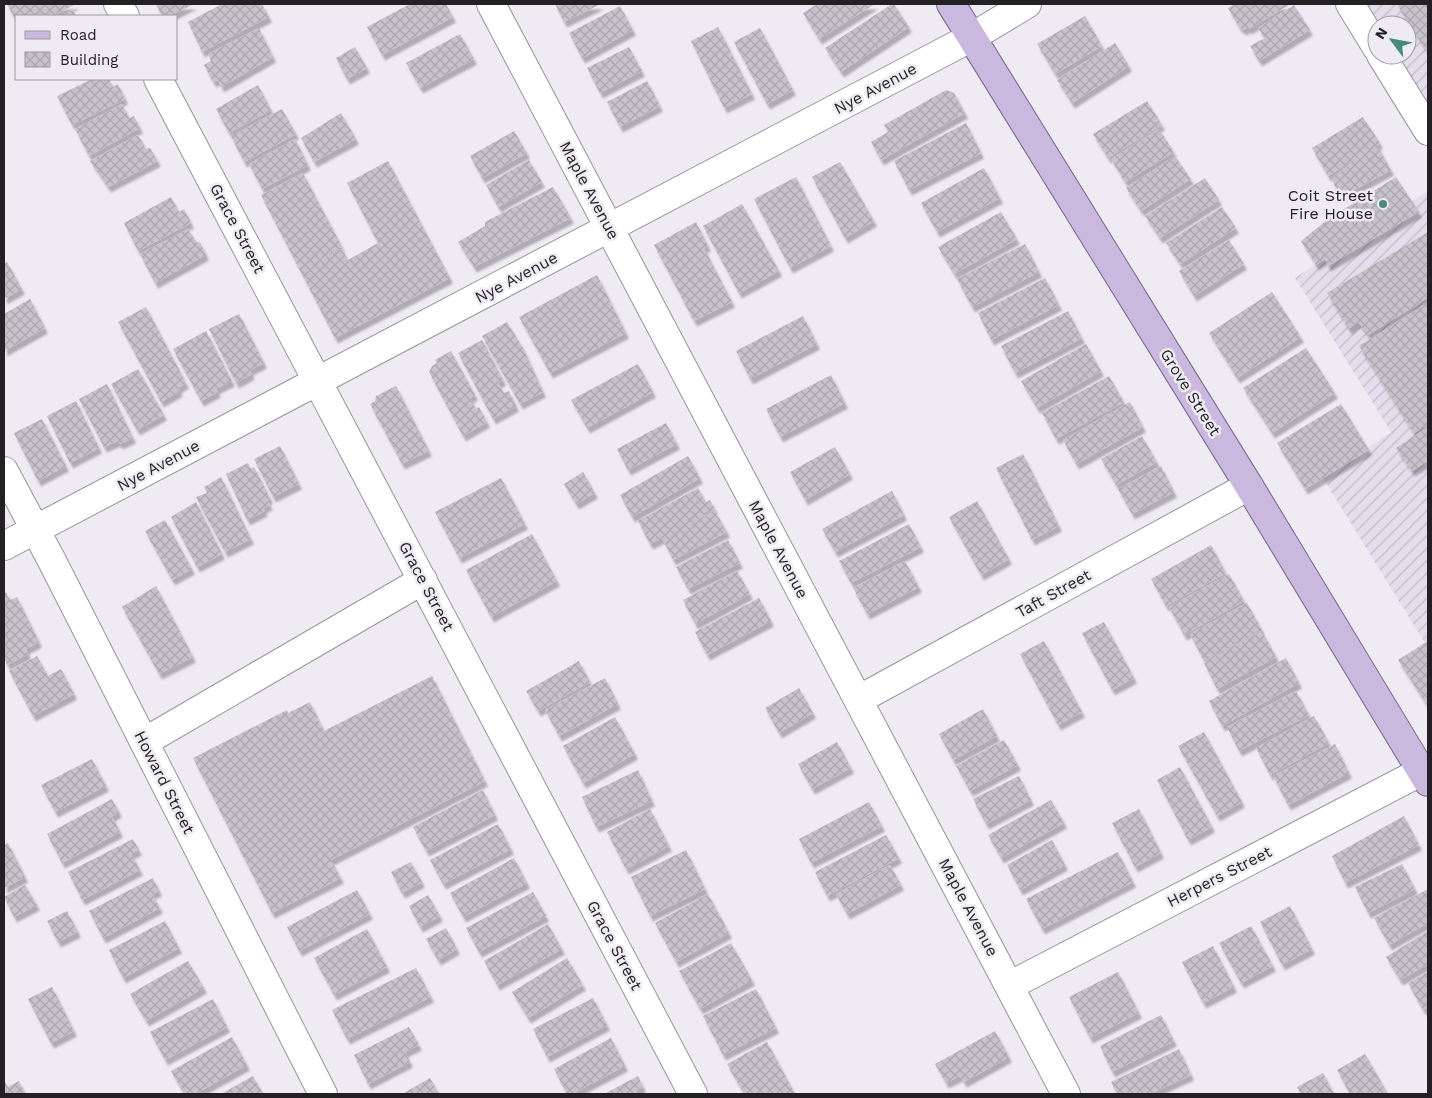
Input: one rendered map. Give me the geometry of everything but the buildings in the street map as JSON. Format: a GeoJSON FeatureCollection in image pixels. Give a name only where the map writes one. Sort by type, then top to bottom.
{"type":"FeatureCollection","features":[{"type":"Feature","properties":{"kind":"main road","name":"Grove Street"},"geometry":{"type":"LineString","coordinates":[[951,4],[1426,774]]}},
{"type":"Feature","properties":{"kind":"street"},"geometry":{"type":"LineString","coordinates":[[118,4],[124,15]]}},
{"type":"Feature","properties":{"kind":"street","name":"Maple Avenue"},"geometry":{"type":"LineString","coordinates":[[491,4],[858,700],[1011,985],[1066,1094]]}},
{"type":"Feature","properties":{"kind":"street","name":"Nye Avenue"},"geometry":{"type":"LineString","coordinates":[[4,546],[972,37],[1026,4]]}},
{"type":"Feature","properties":{"kind":"street"},"geometry":{"type":"LineString","coordinates":[[1350,4],[1367,32]]}},
{"type":"Feature","properties":{"kind":"street"},"geometry":{"type":"LineString","coordinates":[[1387,65],[1428,131]]}},
{"type":"Feature","properties":{"kind":"street","name":"Grace Street"},"geometry":{"type":"LineString","coordinates":[[159,80],[319,380],[693,1094]]}},
{"type":"Feature","properties":{"kind":"street","name":"Howard Street"},"geometry":{"type":"LineString","coordinates":[[4,471],[36,529],[323,1094]]}},
{"type":"Feature","properties":{"kind":"street","name":"Taft Street"},"geometry":{"type":"LineString","coordinates":[[858,700],[1248,486]]}},
{"type":"Feature","properties":{"kind":"street"},"geometry":{"type":"LineString","coordinates":[[144,742],[423,580]]}},
{"type":"Feature","properties":{"kind":"street","name":"Herpers Street"},"geometry":{"type":"LineString","coordinates":[[1011,985],[1426,774]]}},
{"type":"Feature","properties":{"kind":"shaded area"},"geometry":{"type":"Polygon","coordinates":[[[1354,4],[1428,4],[1428,123],[1392,65],[1417,65],[1417,15],[1367,16],[1354,4]]]}},
{"type":"Feature","properties":{"kind":"shaded area"},"geometry":{"type":"Polygon","coordinates":[[[1428,191],[1428,648],[1323,478],[1391,432],[1295,278],[1428,191]]]}},
{"type":"Feature","properties":{"kind":"place","name":"Coit Street Fire House"},"geometry":{"type":"Point","coordinates":[1383,204]}}]}
